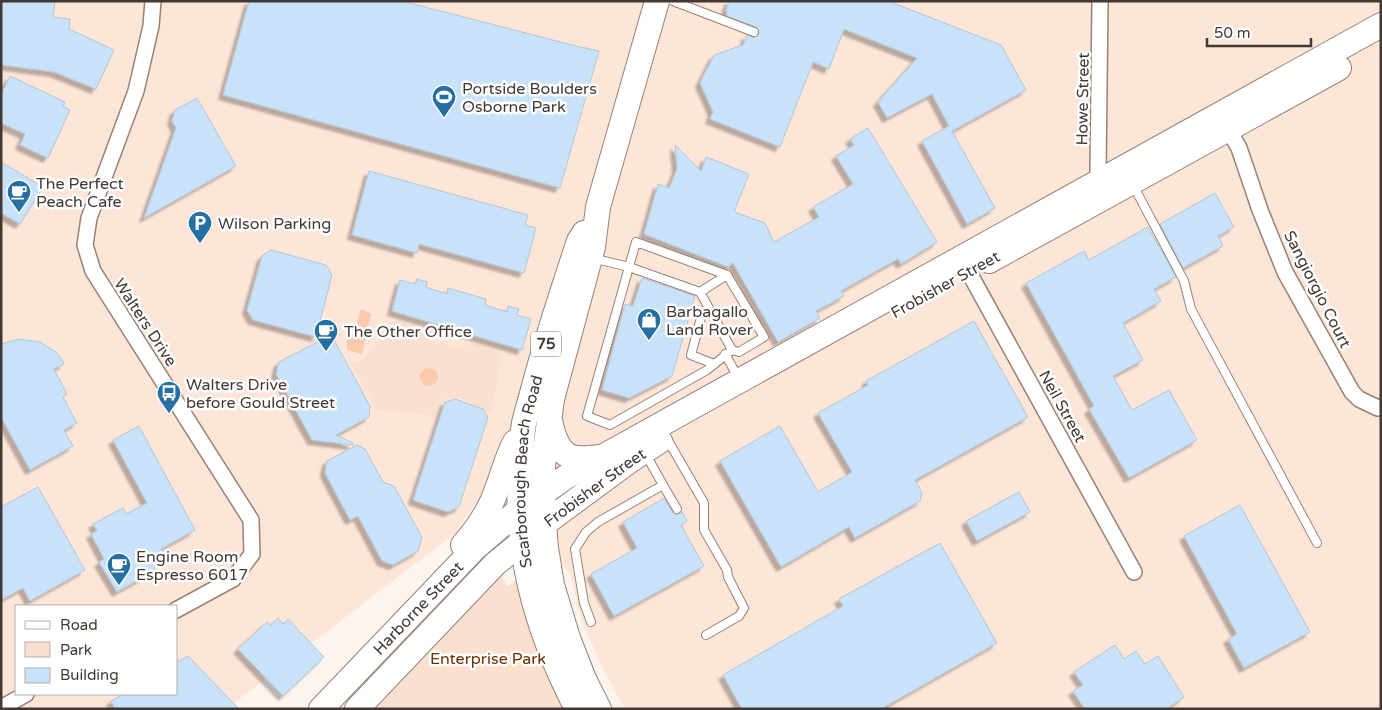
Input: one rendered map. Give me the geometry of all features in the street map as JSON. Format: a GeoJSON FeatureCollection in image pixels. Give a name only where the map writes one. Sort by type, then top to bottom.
{"type":"FeatureCollection","features":[{"type":"Feature","properties":{"kind":"main road","name":"Scarborough Beach Road"},"geometry":{"type":"LineString","coordinates":[[599,709],[584,679],[568,638],[552,585],[544,524],[543,466],[552,399],[593,247],[598,207],[657,1]]}},
{"type":"Feature","properties":{"kind":"main road","name":"Frobisher Street"},"geometry":{"type":"LineString","coordinates":[[1105,188],[1132,183],[1225,122],[1381,26]]}},
{"type":"Feature","properties":{"kind":"main road","name":"Frobisher Street"},"geometry":{"type":"LineString","coordinates":[[521,542],[644,451],[666,437],[965,265],[1225,122],[1381,44]]}},
{"type":"Feature","properties":{"kind":"main road","name":"Scarborough Beach Road"},"geometry":{"type":"LineString","coordinates":[[577,709],[547,643],[524,566],[518,488],[524,423],[541,360],[579,241],[598,207]]}},
{"type":"Feature","properties":{"kind":"main road","name":"Frobisher Street"},"geometry":{"type":"LineString","coordinates":[[519,510],[566,477],[740,380],[965,265]]}},
{"type":"Feature","properties":{"kind":"main road"},"geometry":{"type":"LineString","coordinates":[[549,416],[554,438],[565,454],[576,459],[602,457]]}},
{"type":"Feature","properties":{"kind":"main road"},"geometry":{"type":"LineString","coordinates":[[450,574],[456,554],[477,528],[497,491],[508,455],[524,423]]}},
{"type":"Feature","properties":{"kind":"main road","name":"Harborne Street"},"geometry":{"type":"LineString","coordinates":[[321,709],[475,548],[519,510]]}},
{"type":"Feature","properties":{"kind":"main road","name":"Harborne Street"},"geometry":{"type":"LineString","coordinates":[[357,709],[479,580],[521,542]]}},
{"type":"Feature","properties":{"kind":"street","name":"Walters Drive"},"geometry":{"type":"LineString","coordinates":[[153,1],[150,26],[136,91],[89,218],[85,245],[93,272],[251,520],[252,554],[233,579],[178,609]]}},
{"type":"Feature","properties":{"kind":"street","name":"Howe Street"},"geometry":{"type":"LineString","coordinates":[[1100,1],[1098,171],[1105,188]]}},
{"type":"Feature","properties":{"kind":"street","name":"Sangiorgio Court"},"geometry":{"type":"LineString","coordinates":[[1225,122],[1239,148],[1260,210],[1285,272],[1299,298],[1352,392],[1359,400],[1378,408],[1381,407]]}},
{"type":"Feature","properties":{"kind":"street","name":"Neil Street"},"geometry":{"type":"LineString","coordinates":[[965,265],[1134,572]]}},
{"type":"Feature","properties":{"kind":"street"},"geometry":{"type":"LineString","coordinates":[[1,708],[24,695]]}},
{"type":"Feature","properties":{"kind":"lane"},"geometry":{"type":"LineString","coordinates":[[673,1],[754,32]]}},
{"type":"Feature","properties":{"kind":"lane"},"geometry":{"type":"LineString","coordinates":[[1132,183],[1184,281],[1191,309],[1316,543]]}},
{"type":"Feature","properties":{"kind":"lane"},"geometry":{"type":"LineString","coordinates":[[636,242],[727,275],[764,337],[739,352],[728,352],[707,370],[610,425],[587,416],[636,242]]}},
{"type":"Feature","properties":{"kind":"lane"},"geometry":{"type":"LineString","coordinates":[[590,258],[629,267],[700,292],[710,310],[740,380]]}},
{"type":"Feature","properties":{"kind":"lane"},"geometry":{"type":"LineString","coordinates":[[700,292],[727,275]]}},
{"type":"Feature","properties":{"kind":"lane"},"geometry":{"type":"LineString","coordinates":[[710,310],[702,314],[691,356],[714,364]]}},
{"type":"Feature","properties":{"kind":"lane"},"geometry":{"type":"LineString","coordinates":[[666,437],[704,503],[704,530],[727,570],[728,576],[744,608],[739,616],[706,635]]}},
{"type":"Feature","properties":{"kind":"lane"},"geometry":{"type":"LineString","coordinates":[[644,451],[677,509]]}},
{"type":"Feature","properties":{"kind":"lane"},"geometry":{"type":"LineString","coordinates":[[591,622],[584,603],[575,549],[586,532],[598,522],[663,485]]}},
{"type":"Feature","properties":{"kind":"shaded area"},"geometry":{"type":"Polygon","coordinates":[[[1,1],[1381,1],[1381,709],[625,709],[603,669],[581,619],[570,573],[479,498],[455,533],[226,709],[1,709],[1,1]]]}},
{"type":"Feature","properties":{"kind":"shaded area"},"geometry":{"type":"Polygon","coordinates":[[[361,309],[371,314],[362,354],[347,350],[347,336],[354,333],[361,309]]]}},
{"type":"Feature","properties":{"kind":"shaded area"},"geometry":{"type":"Polygon","coordinates":[[[429,368],[435,371],[438,377],[435,383],[429,386],[423,383],[420,377],[423,371],[429,368]]]}},
{"type":"Feature","properties":{"kind":"green space"},"geometry":{"type":"Polygon","coordinates":[[[397,321],[417,326],[430,340],[459,348],[476,342],[502,355],[491,413],[455,396],[444,400],[438,416],[374,409],[373,403],[349,360],[358,363],[367,356],[389,323],[397,321]]]}},
{"type":"Feature","properties":{"kind":"green space","name":"Enterprise Park"},"geometry":{"type":"Polygon","coordinates":[[[500,574],[507,586],[516,581],[550,681],[565,709],[366,709],[500,574]]]}},
{"type":"Feature","properties":{"kind":"building"},"geometry":{"type":"Polygon","coordinates":[[[1,1],[55,1],[53,17],[70,19],[69,29],[114,50],[96,89],[54,72],[1,65],[1,1]]]}},
{"type":"Feature","properties":{"kind":"building","name":"Portside Boulders Osborne Park"},"geometry":{"type":"Polygon","coordinates":[[[249,1],[402,1],[599,51],[560,188],[223,95],[249,1]]]}},
{"type":"Feature","properties":{"kind":"building"},"geometry":{"type":"Polygon","coordinates":[[[729,1],[888,1],[1001,45],[1026,90],[952,131],[995,208],[967,224],[922,141],[949,126],[932,94],[887,118],[878,102],[917,58],[844,29],[829,69],[813,62],[780,147],[710,119],[713,112],[700,83],[714,55],[743,45],[747,35],[754,38],[759,34],[756,27],[727,16],[726,10],[729,1]]]}},
{"type":"Feature","properties":{"kind":"building"},"geometry":{"type":"Polygon","coordinates":[[[10,76],[65,102],[63,106],[70,110],[48,158],[20,145],[25,134],[1,123],[1,95],[10,76]]]}},
{"type":"Feature","properties":{"kind":"building"},"geometry":{"type":"Polygon","coordinates":[[[197,98],[236,166],[144,218],[176,128],[172,121],[175,110],[197,98]]]}},
{"type":"Feature","properties":{"kind":"building"},"geometry":{"type":"Polygon","coordinates":[[[868,128],[937,242],[901,264],[898,259],[841,291],[844,296],[816,311],[820,318],[778,342],[733,263],[728,267],[644,234],[658,184],[669,188],[677,169],[675,145],[701,171],[706,157],[749,174],[734,212],[765,223],[774,242],[819,217],[813,207],[853,184],[836,156],[854,145],[850,139],[868,128]]]}},
{"type":"Feature","properties":{"kind":"building"},"geometry":{"type":"Polygon","coordinates":[[[1,162],[43,187],[20,224],[1,213],[1,162]]]}},
{"type":"Feature","properties":{"kind":"building"},"geometry":{"type":"Polygon","coordinates":[[[369,171],[528,215],[525,225],[536,228],[524,273],[419,244],[417,253],[352,235],[369,171]]]}},
{"type":"Feature","properties":{"kind":"building"},"geometry":{"type":"Polygon","coordinates":[[[1215,193],[1234,227],[1218,236],[1223,246],[1183,268],[1160,224],[1215,193]]]}},
{"type":"Feature","properties":{"kind":"building"},"geometry":{"type":"Polygon","coordinates":[[[1148,227],[1176,277],[1154,289],[1161,301],[1123,323],[1143,360],[1113,376],[1132,410],[1169,390],[1197,440],[1129,478],[1089,409],[1094,406],[1026,283],[1084,251],[1089,260],[1148,227]]]}},
{"type":"Feature","properties":{"kind":"building"},"geometry":{"type":"Polygon","coordinates":[[[271,250],[326,265],[332,275],[316,337],[253,320],[247,310],[262,256],[271,250]]]}},
{"type":"Feature","properties":{"kind":"building","name":"Barbagallo Land Rover"},"geometry":{"type":"Polygon","coordinates":[[[642,278],[695,296],[672,376],[629,398],[602,390],[625,304],[633,306],[642,278]]]}},
{"type":"Feature","properties":{"kind":"building"},"geometry":{"type":"Polygon","coordinates":[[[417,279],[427,282],[426,287],[447,294],[448,288],[486,299],[485,305],[507,312],[508,306],[519,309],[517,315],[531,319],[522,350],[392,311],[400,280],[415,284],[417,279]]]}},
{"type":"Feature","properties":{"kind":"building"},"geometry":{"type":"Polygon","coordinates":[[[974,321],[1028,417],[915,480],[922,492],[920,501],[855,538],[849,527],[781,567],[720,461],[780,426],[818,492],[852,472],[818,413],[868,385],[866,381],[974,321]]]}},
{"type":"Feature","properties":{"kind":"building"},"geometry":{"type":"Polygon","coordinates":[[[325,338],[334,340],[370,406],[369,417],[336,435],[353,443],[353,445],[312,440],[276,374],[279,362],[325,338]]]}},
{"type":"Feature","properties":{"kind":"building"},"geometry":{"type":"Polygon","coordinates":[[[19,339],[40,342],[56,352],[61,358],[64,364],[54,369],[67,394],[63,397],[77,423],[64,430],[73,446],[30,470],[1,417],[1,344],[19,339]]]}},
{"type":"Feature","properties":{"kind":"building"},"geometry":{"type":"Polygon","coordinates":[[[455,399],[483,409],[488,417],[459,507],[448,512],[413,500],[445,402],[455,399]]]}},
{"type":"Feature","properties":{"kind":"building"},"geometry":{"type":"Polygon","coordinates":[[[139,426],[195,530],[161,549],[164,555],[151,563],[156,570],[117,592],[99,562],[104,559],[91,534],[97,531],[93,524],[123,508],[126,514],[147,503],[113,440],[139,426]]]}},
{"type":"Feature","properties":{"kind":"building"},"geometry":{"type":"Polygon","coordinates":[[[357,445],[365,449],[383,482],[394,486],[422,537],[418,551],[393,565],[382,561],[358,516],[350,520],[325,473],[327,461],[357,445]]]}},
{"type":"Feature","properties":{"kind":"building"},"geometry":{"type":"Polygon","coordinates":[[[38,487],[85,570],[30,601],[23,588],[1,600],[1,507],[38,487]]]}},
{"type":"Feature","properties":{"kind":"building"},"geometry":{"type":"Polygon","coordinates":[[[1019,492],[1030,512],[977,541],[966,521],[1019,492]]]}},
{"type":"Feature","properties":{"kind":"building"},"geometry":{"type":"Polygon","coordinates":[[[664,498],[674,514],[678,515],[682,512],[687,521],[681,525],[704,566],[614,616],[591,574],[637,548],[623,522],[664,498]]]}},
{"type":"Feature","properties":{"kind":"building"},"geometry":{"type":"Polygon","coordinates":[[[1240,505],[1310,632],[1244,668],[1228,639],[1237,634],[1184,536],[1240,505]]]}},
{"type":"Feature","properties":{"kind":"building"},"geometry":{"type":"Polygon","coordinates":[[[940,543],[997,643],[881,709],[742,709],[723,675],[843,606],[839,599],[940,543]]]}},
{"type":"Feature","properties":{"kind":"building"},"geometry":{"type":"Polygon","coordinates":[[[278,618],[283,624],[288,619],[324,657],[283,696],[238,649],[267,622],[271,626],[278,618]]]}},
{"type":"Feature","properties":{"kind":"building"},"geometry":{"type":"Polygon","coordinates":[[[1115,645],[1124,659],[1136,651],[1145,664],[1158,656],[1184,697],[1166,709],[1085,709],[1073,691],[1083,685],[1074,672],[1115,645]]]}},
{"type":"Feature","properties":{"kind":"building"},"geometry":{"type":"Polygon","coordinates":[[[188,656],[239,709],[115,709],[111,701],[122,695],[178,695],[178,662],[188,656]]]}},
{"type":"Feature","properties":{"kind":"place","name":"Portside Boulders Osborne Park"},"geometry":{"type":"Point","coordinates":[444,118]}},
{"type":"Feature","properties":{"kind":"place","name":"The Perfect Peach Cafe"},"geometry":{"type":"Point","coordinates":[19,213]}},
{"type":"Feature","properties":{"kind":"place","name":"Wilson Parking"},"geometry":{"type":"Point","coordinates":[200,244]}},
{"type":"Feature","properties":{"kind":"place","name":"Barbagallo Land Rover"},"geometry":{"type":"Point","coordinates":[649,341]}},
{"type":"Feature","properties":{"kind":"place","name":"The Other Office"},"geometry":{"type":"Point","coordinates":[326,352]}},
{"type":"Feature","properties":{"kind":"place","name":"Walters Drive before Gould Street"},"geometry":{"type":"Point","coordinates":[169,414]}},
{"type":"Feature","properties":{"kind":"place","name":"Engine Room Espresso 6017"},"geometry":{"type":"Point","coordinates":[119,586]}}]}
